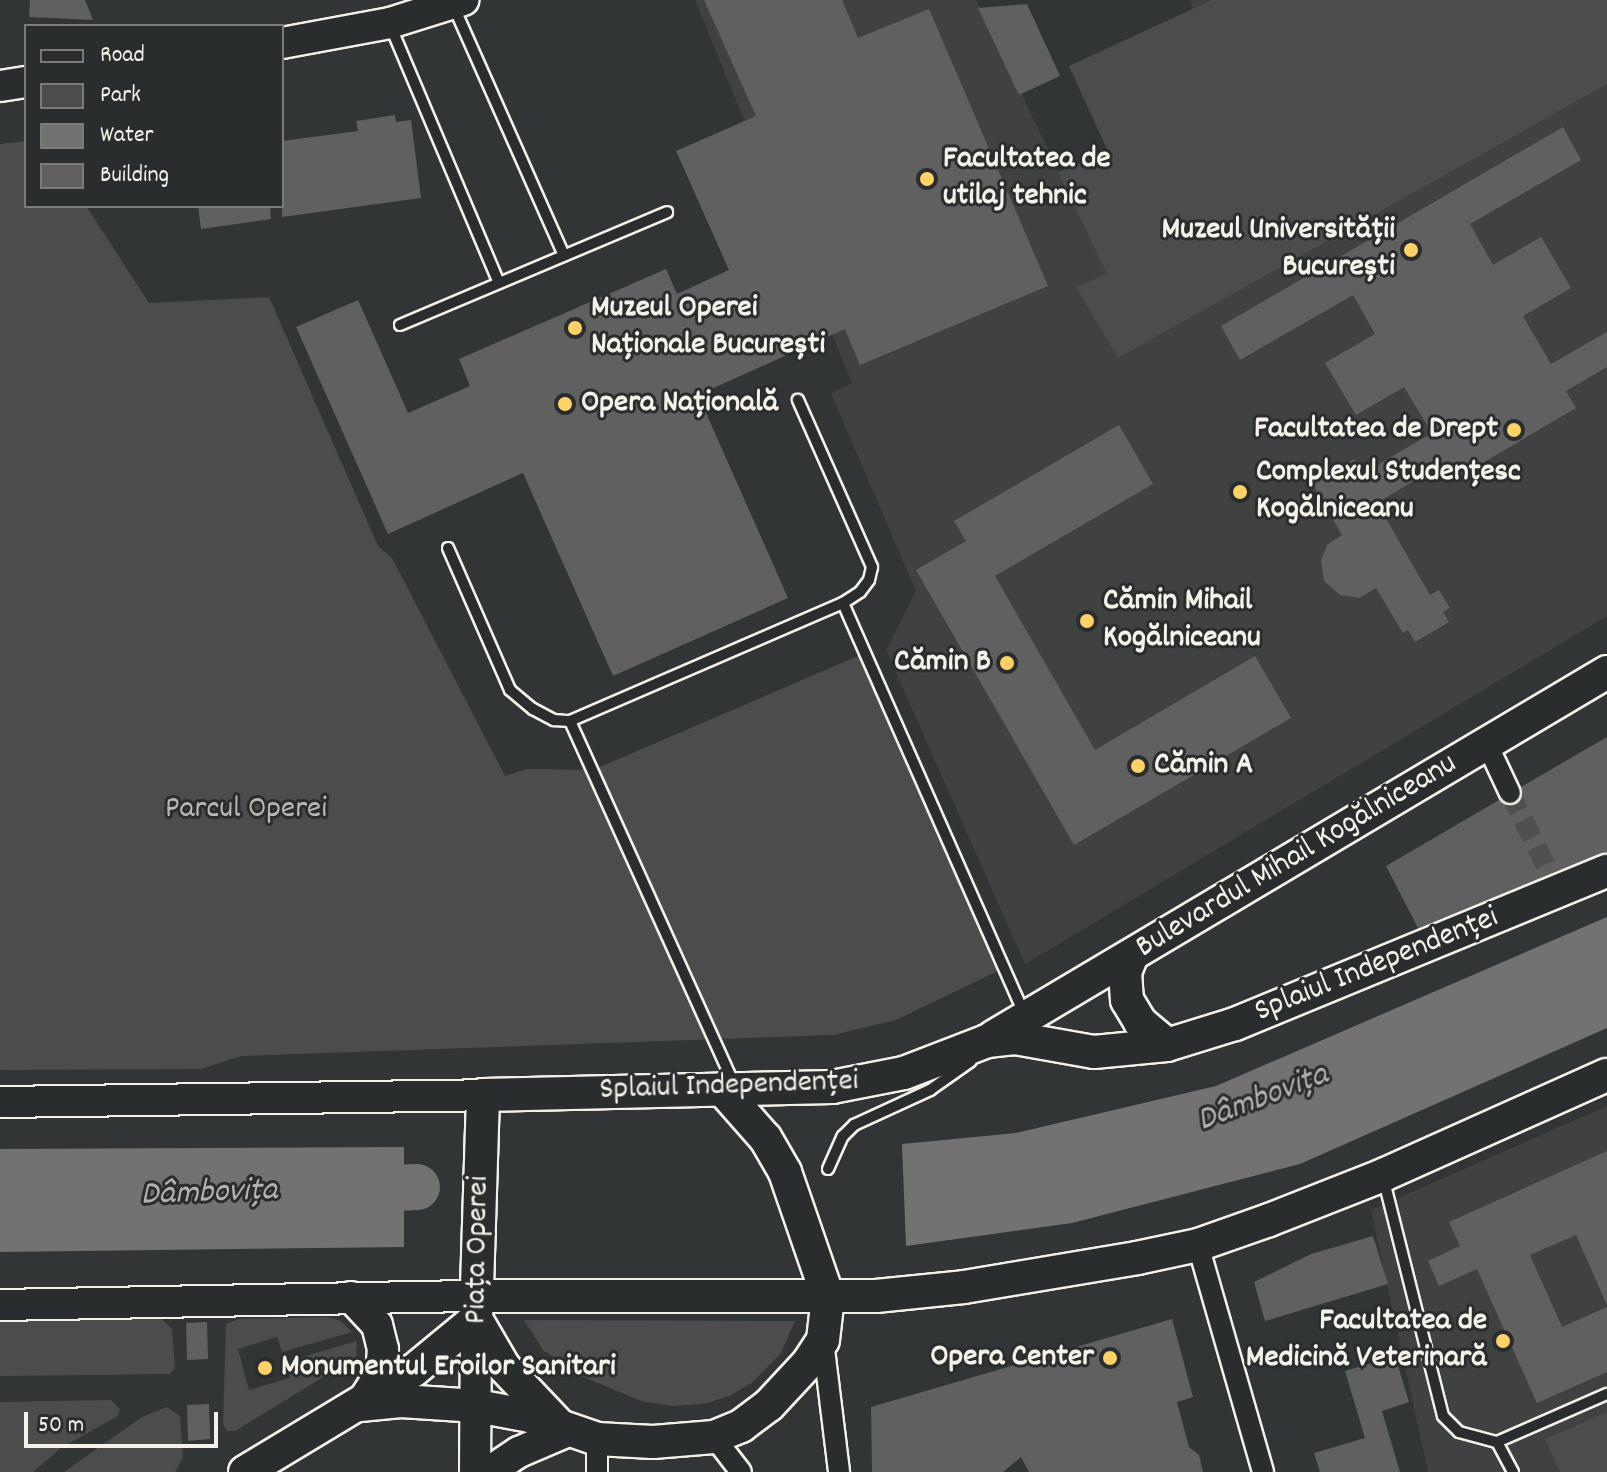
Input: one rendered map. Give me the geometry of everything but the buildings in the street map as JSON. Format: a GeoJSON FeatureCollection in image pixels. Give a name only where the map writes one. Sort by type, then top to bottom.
{"type":"FeatureCollection","features":[{"type":"Feature","properties":{"kind":"main road"},"geometry":{"type":"LineString","coordinates":[[284,43],[390,23],[458,2]]}},
{"type":"Feature","properties":{"kind":"main road","name":"Bulevardul Mihail Kogălniceanu"},"geometry":{"type":"LineString","coordinates":[[987,1041],[1607,672]]}},
{"type":"Feature","properties":{"kind":"main road","name":"Splaiul Independenței"},"geometry":{"type":"LineString","coordinates":[[0,1102],[832,1087],[881,1079],[930,1065],[987,1041],[1030,1039],[1112,1052],[1167,1045],[1235,1024],[1556,887],[1607,871]]}},
{"type":"Feature","properties":{"kind":"main road"},"geometry":{"type":"LineString","coordinates":[[1132,955],[1125,972],[1127,1000],[1140,1022],[1167,1045]]}},
{"type":"Feature","properties":{"kind":"main road"},"geometry":{"type":"LineString","coordinates":[[0,1305],[351,1297],[477,1307],[894,1294],[978,1284],[1198,1245],[1383,1175],[1607,1075]]}},
{"type":"Feature","properties":{"kind":"main road"},"geometry":{"type":"LineString","coordinates":[[729,1089],[765,1138],[785,1172],[828,1297],[823,1340]]}},
{"type":"Feature","properties":{"kind":"main road","name":"Piața Operei"},"geometry":{"type":"LineString","coordinates":[[475,1472],[483,1095]]}},
{"type":"Feature","properties":{"kind":"main road"},"geometry":{"type":"LineString","coordinates":[[360,1405],[401,1401],[477,1406],[575,1431],[653,1442],[714,1437],[741,1426],[769,1405],[808,1363],[823,1340],[849,1316],[894,1294]]}},
{"type":"Feature","properties":{"kind":"main road"},"geometry":{"type":"LineString","coordinates":[[351,1297],[377,1325],[383,1349],[381,1373],[360,1405]]}},
{"type":"Feature","properties":{"kind":"main road"},"geometry":{"type":"LineString","coordinates":[[245,1472],[360,1405],[433,1357],[477,1307]]}},
{"type":"Feature","properties":{"kind":"main road"},"geometry":{"type":"LineString","coordinates":[[477,1307],[512,1377],[575,1431]]}},
{"type":"Feature","properties":{"kind":"main road"},"geometry":{"type":"LineString","coordinates":[[489,1472],[519,1452],[575,1431]]}},
{"type":"Feature","properties":{"kind":"street"},"geometry":{"type":"LineString","coordinates":[[1487,744],[1510,793]]}},
{"type":"Feature","properties":{"kind":"street"},"geometry":{"type":"LineString","coordinates":[[1198,1245],[1263,1472]]}},
{"type":"Feature","properties":{"kind":"street"},"geometry":{"type":"LineString","coordinates":[[823,1340],[839,1472]]}},
{"type":"Feature","properties":{"kind":"street"},"geometry":{"type":"LineString","coordinates":[[575,1431],[597,1472]]}},
{"type":"Feature","properties":{"kind":"street"},"geometry":{"type":"LineString","coordinates":[[714,1437],[741,1472]]}},
{"type":"Feature","properties":{"kind":"lane"},"geometry":{"type":"LineString","coordinates":[[458,2],[564,256]]}},
{"type":"Feature","properties":{"kind":"lane"},"geometry":{"type":"LineString","coordinates":[[390,23],[499,283]]}},
{"type":"Feature","properties":{"kind":"lane"},"geometry":{"type":"LineString","coordinates":[[400,325],[667,212]]}},
{"type":"Feature","properties":{"kind":"lane"},"geometry":{"type":"LineString","coordinates":[[448,548],[510,690],[533,709],[554,720],[570,721],[843,603],[860,592],[869,580],[872,567],[798,400]]}},
{"type":"Feature","properties":{"kind":"lane"},"geometry":{"type":"LineString","coordinates":[[843,603],[1027,1018]]}},
{"type":"Feature","properties":{"kind":"lane"},"geometry":{"type":"LineString","coordinates":[[570,721],[729,1089]]}},
{"type":"Feature","properties":{"kind":"lane"},"geometry":{"type":"LineString","coordinates":[[828,1169],[843,1136],[854,1125],[954,1075],[987,1041]]}},
{"type":"Feature","properties":{"kind":"lane"},"geometry":{"type":"LineString","coordinates":[[1383,1175],[1443,1416],[1459,1432],[1497,1442],[1607,1394]]}},
{"type":"Feature","properties":{"kind":"lane"},"geometry":{"type":"LineString","coordinates":[[1497,1442],[1513,1472]]}},
{"type":"Feature","properties":{"kind":"shaded area","name":"Complexul Studențesc Kogălniceanu"},"geometry":{"type":"Polygon","coordinates":[[[695,0],[976,0],[1059,172],[1108,151],[1069,66],[1193,9],[1190,0],[1607,0],[1607,616],[1025,964],[886,650],[916,591],[831,393],[852,383],[695,0]]]}},
{"type":"Feature","properties":{"kind":"shaded area","name":"Facultatea de Medicină Veterinară"},"geometry":{"type":"Polygon","coordinates":[[[1607,1106],[1607,1472],[1428,1472],[1371,1210],[1607,1106]]]}},
{"type":"Feature","properties":{"kind":"green space"},"geometry":{"type":"Polygon","coordinates":[[[1212,0],[1607,0],[1607,84],[1118,358],[1076,287],[1107,274],[1058,172],[1108,151],[1069,66],[1212,0]]]}},
{"type":"Feature","properties":{"kind":"green space","name":"Parcul Operei"},"geometry":{"type":"Polygon","coordinates":[[[24,141],[24,208],[87,208],[149,303],[269,297],[378,546],[392,558],[505,776],[527,769],[593,770],[865,653],[1004,968],[896,1020],[833,1035],[241,1056],[201,1069],[0,1070],[0,144],[24,141]]]}},
{"type":"Feature","properties":{"kind":"green space"},"geometry":{"type":"Polygon","coordinates":[[[160,1317],[172,1329],[175,1368],[170,1374],[0,1376],[0,1319],[160,1317]]]}},
{"type":"Feature","properties":{"kind":"green space"},"geometry":{"type":"Polygon","coordinates":[[[327,1317],[341,1321],[352,1332],[282,1352],[277,1337],[238,1349],[249,1390],[290,1378],[285,1362],[357,1341],[356,1357],[235,1431],[227,1431],[223,1424],[226,1324],[239,1319],[327,1317]]]}},
{"type":"Feature","properties":{"kind":"green space"},"geometry":{"type":"Polygon","coordinates":[[[524,1320],[795,1321],[781,1353],[752,1383],[729,1396],[704,1404],[672,1406],[641,1401],[579,1375],[543,1350],[524,1320]]]}},
{"type":"Feature","properties":{"kind":"green space"},"geometry":{"type":"Polygon","coordinates":[[[111,1400],[120,1409],[118,1416],[61,1448],[33,1472],[0,1472],[0,1402],[111,1400]]]}},
{"type":"Feature","properties":{"kind":"green space"},"geometry":{"type":"Polygon","coordinates":[[[167,1407],[180,1416],[183,1458],[175,1472],[64,1472],[142,1417],[167,1407]]]}},
{"type":"Feature","properties":{"kind":"green space"},"geometry":{"type":"Polygon","coordinates":[[[1607,1412],[1607,1472],[1560,1472],[1545,1439],[1607,1412]]]}},
{"type":"Feature","properties":{"kind":"water"},"geometry":{"type":"Polygon","coordinates":[[[1607,917],[1607,1028],[1300,1164],[1072,1223],[906,1246],[902,1144],[1016,1133],[1216,1086],[1607,917]]]}},
{"type":"Feature","properties":{"kind":"water"},"geometry":{"type":"Polygon","coordinates":[[[404,1147],[404,1247],[0,1252],[0,1149],[404,1147]]]}},
{"type":"Feature","properties":{"kind":"waterway","name":"Dâmbovița"},"geometry":{"type":"LineString","coordinates":[[339,1190],[417,1187]]}},
{"type":"Feature","properties":{"kind":"tunnel"},"geometry":{"type":"LineString","coordinates":[[1510,793],[1554,882]]}},
{"type":"Feature","properties":{"kind":"place","name":"Facultatea de utilaj tehnic"},"geometry":{"type":"Point","coordinates":[927,179]}},
{"type":"Feature","properties":{"kind":"place","name":"Muzeul Universității București"},"geometry":{"type":"Point","coordinates":[1411,250]}},
{"type":"Feature","properties":{"kind":"place","name":"Muzeul Operei Naționale București"},"geometry":{"type":"Point","coordinates":[575,328]}},
{"type":"Feature","properties":{"kind":"place","name":"Opera Națională"},"geometry":{"type":"Point","coordinates":[565,404]}},
{"type":"Feature","properties":{"kind":"place","name":"Facultatea de Drept"},"geometry":{"type":"Point","coordinates":[1514,430]}},
{"type":"Feature","properties":{"kind":"place","name":"Complexul Studențesc Kogălniceanu"},"geometry":{"type":"Point","coordinates":[1240,492]}},
{"type":"Feature","properties":{"kind":"place","name":"Cămin Mihail Kogălniceanu"},"geometry":{"type":"Point","coordinates":[1087,621]}},
{"type":"Feature","properties":{"kind":"place","name":"Cămin B"},"geometry":{"type":"Point","coordinates":[1007,663]}},
{"type":"Feature","properties":{"kind":"place","name":"Cămin A"},"geometry":{"type":"Point","coordinates":[1138,766]}},
{"type":"Feature","properties":{"kind":"place","name":"Facultatea de Medicină Veterinară"},"geometry":{"type":"Point","coordinates":[1503,1341]}},
{"type":"Feature","properties":{"kind":"place","name":"Opera Center"},"geometry":{"type":"Point","coordinates":[1110,1358]}},
{"type":"Feature","properties":{"kind":"place","name":"Monumentul Eroilor Sanitari"},"geometry":{"type":"Point","coordinates":[265,1368]}}]}
